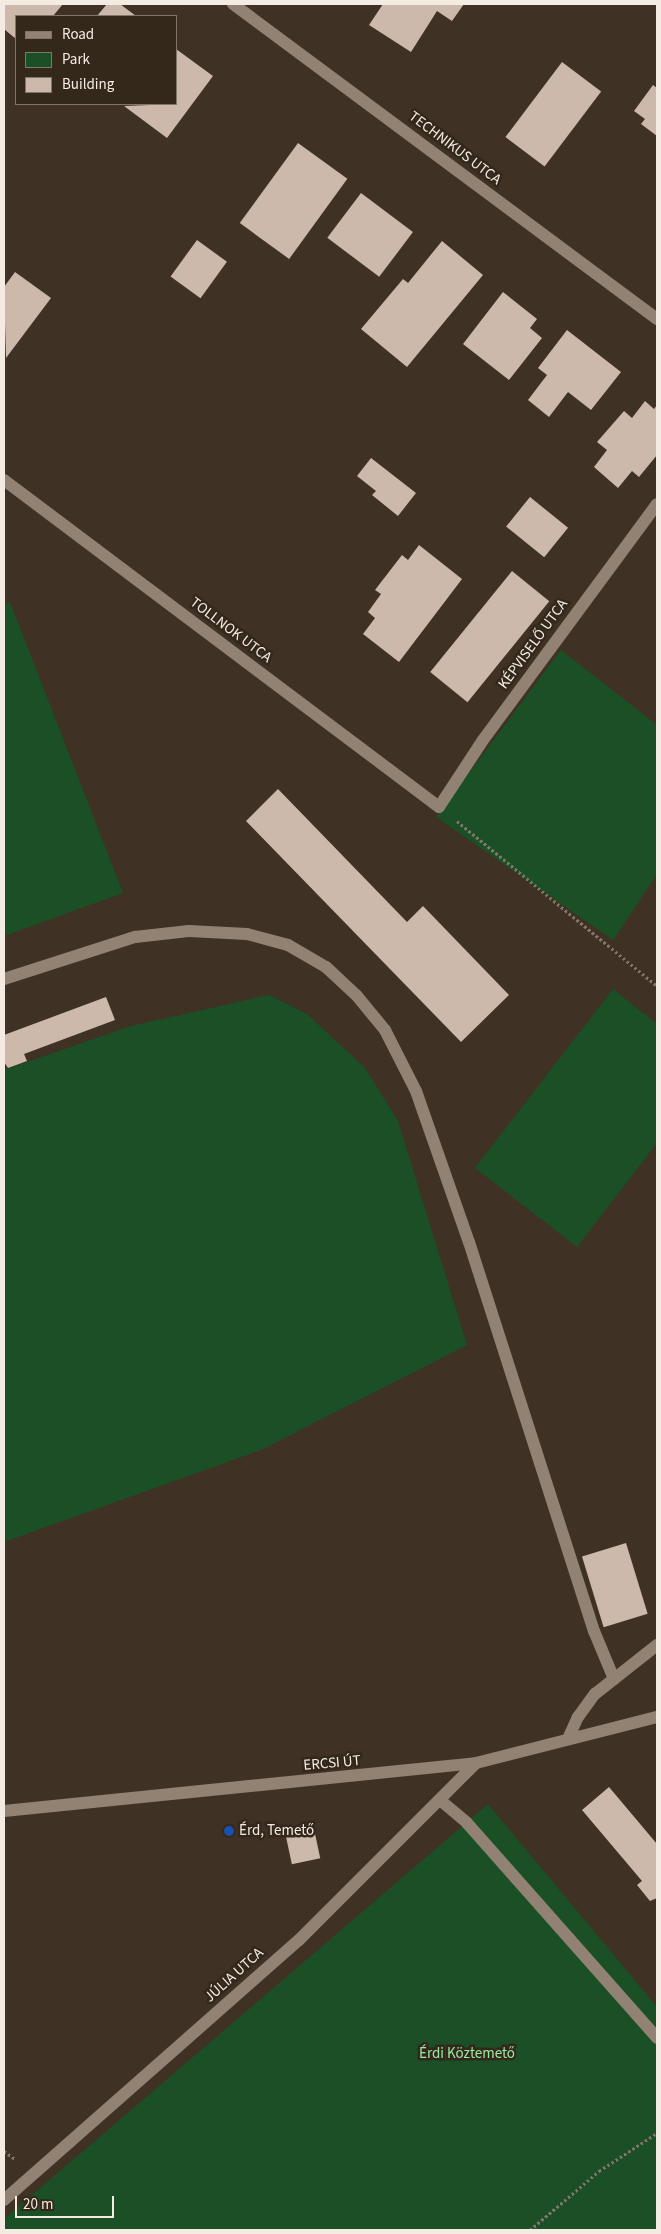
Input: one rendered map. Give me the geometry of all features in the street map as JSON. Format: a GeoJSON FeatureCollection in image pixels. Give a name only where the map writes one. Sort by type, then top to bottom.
{"type":"FeatureCollection","features":[{"type":"Feature","properties":{"kind":"street","name":"TECHNIKUS UTCA"},"geometry":{"type":"LineString","coordinates":[[233,4],[657,319]]}},
{"type":"Feature","properties":{"kind":"street","name":"TOLLNOK UTCA"},"geometry":{"type":"LineString","coordinates":[[4,480],[439,807]]}},
{"type":"Feature","properties":{"kind":"street","name":"KÉPVISELŐ UTCA"},"geometry":{"type":"LineString","coordinates":[[439,807],[483,740],[657,504]]}},
{"type":"Feature","properties":{"kind":"street"},"geometry":{"type":"LineString","coordinates":[[4,979],[136,937],[189,930],[247,934],[288,945],[326,967],[357,996],[385,1030],[416,1091],[469,1242],[594,1631],[614,1678]]}},
{"type":"Feature","properties":{"kind":"street"},"geometry":{"type":"LineString","coordinates":[[568,1739],[578,1716],[595,1694],[657,1645]]}},
{"type":"Feature","properties":{"kind":"street","name":"ERCSI ÚT"},"geometry":{"type":"LineString","coordinates":[[4,1811],[476,1763],[657,1717]]}},
{"type":"Feature","properties":{"kind":"street","name":"JÚLIA UTCA"},"geometry":{"type":"LineString","coordinates":[[4,2200],[299,1940],[476,1763]]}},
{"type":"Feature","properties":{"kind":"street"},"geometry":{"type":"LineString","coordinates":[[440,1800],[467,1823],[657,2038]]}},
{"type":"Feature","properties":{"kind":"path"},"geometry":{"type":"LineString","coordinates":[[439,807],[657,986]]}},
{"type":"Feature","properties":{"kind":"path"},"geometry":{"type":"LineString","coordinates":[[530,2230],[599,2171],[657,2132]]}},
{"type":"Feature","properties":{"kind":"green space"},"geometry":{"type":"Polygon","coordinates":[[[10,602],[123,893],[4,936],[4,604],[10,602]]]}},
{"type":"Feature","properties":{"kind":"green space"},"geometry":{"type":"Polygon","coordinates":[[[561,650],[657,725],[657,874],[613,940],[436,817],[561,650]]]}},
{"type":"Feature","properties":{"kind":"green space"},"geometry":{"type":"Polygon","coordinates":[[[613,989],[657,1024],[657,1143],[577,1247],[475,1168],[613,989]]]}},
{"type":"Feature","properties":{"kind":"green space"},"geometry":{"type":"Polygon","coordinates":[[[269,995],[307,1014],[365,1068],[398,1121],[467,1345],[261,1450],[4,1542],[4,1070],[131,1026],[269,995]]]}},
{"type":"Feature","properties":{"kind":"green space","name":"Érdi Köztemető"},"geometry":{"type":"Polygon","coordinates":[[[488,1804],[657,2007],[657,2230],[4,2230],[4,2219],[488,1804]]]}},
{"type":"Feature","properties":{"kind":"building"},"geometry":{"type":"Polygon","coordinates":[[[4,4],[63,4],[54,15],[15,15],[15,38],[4,29],[4,4]]]}},
{"type":"Feature","properties":{"kind":"building"},"geometry":{"type":"Polygon","coordinates":[[[107,4],[120,4],[135,15],[98,15],[107,4]]]}},
{"type":"Feature","properties":{"kind":"building"},"geometry":{"type":"Polygon","coordinates":[[[383,4],[464,4],[452,21],[437,11],[411,52],[369,25],[383,4]]]}},
{"type":"Feature","properties":{"kind":"building"},"geometry":{"type":"Polygon","coordinates":[[[178,50],[213,76],[167,138],[124,106],[178,105],[178,50]]]}},
{"type":"Feature","properties":{"kind":"building"},"geometry":{"type":"Polygon","coordinates":[[[562,62],[601,91],[545,167],[505,137],[562,62]]]}},
{"type":"Feature","properties":{"kind":"building"},"geometry":{"type":"Polygon","coordinates":[[[653,85],[657,88],[657,136],[641,124],[645,119],[634,111],[653,85]]]}},
{"type":"Feature","properties":{"kind":"building"},"geometry":{"type":"Polygon","coordinates":[[[298,143],[347,179],[289,259],[240,223],[298,143]]]}},
{"type":"Feature","properties":{"kind":"building"},"geometry":{"type":"Polygon","coordinates":[[[361,193],[413,232],[379,277],[327,238],[361,193]]]}},
{"type":"Feature","properties":{"kind":"building"},"geometry":{"type":"Polygon","coordinates":[[[197,240],[227,262],[200,298],[171,276],[197,240]]]}},
{"type":"Feature","properties":{"kind":"building"},"geometry":{"type":"Polygon","coordinates":[[[442,241],[483,275],[407,367],[361,329],[403,279],[408,283],[442,241]]]}},
{"type":"Feature","properties":{"kind":"building"},"geometry":{"type":"Polygon","coordinates":[[[15,272],[51,298],[6,358],[4,287],[15,272]]]}},
{"type":"Feature","properties":{"kind":"building"},"geometry":{"type":"Polygon","coordinates":[[[503,292],[537,319],[530,328],[542,338],[509,380],[463,344],[503,292]]]}},
{"type":"Feature","properties":{"kind":"building"},"geometry":{"type":"Polygon","coordinates":[[[567,330],[621,372],[591,410],[568,392],[549,417],[528,400],[547,375],[538,368],[567,330]]]}},
{"type":"Feature","properties":{"kind":"building"},"geometry":{"type":"Polygon","coordinates":[[[645,401],[654,409],[657,405],[657,455],[639,477],[632,471],[618,488],[594,467],[607,450],[597,442],[624,411],[632,418],[645,401]]]}},
{"type":"Feature","properties":{"kind":"building"},"geometry":{"type":"Polygon","coordinates":[[[371,458],[416,493],[398,516],[372,495],[376,491],[357,476],[371,458]]]}},
{"type":"Feature","properties":{"kind":"building"},"geometry":{"type":"Polygon","coordinates":[[[530,497],[568,528],[544,557],[506,527],[530,497]]]}},
{"type":"Feature","properties":{"kind":"building"},"geometry":{"type":"Polygon","coordinates":[[[419,545],[462,579],[399,662],[363,634],[375,618],[368,612],[381,594],[375,590],[402,555],[408,560],[419,545]]]}},
{"type":"Feature","properties":{"kind":"building"},"geometry":{"type":"Polygon","coordinates":[[[512,571],[549,601],[467,702],[430,672],[512,571]]]}},
{"type":"Feature","properties":{"kind":"building"},"geometry":{"type":"Polygon","coordinates":[[[278,789],[407,922],[423,906],[509,995],[461,1042],[246,821],[278,789]]]}},
{"type":"Feature","properties":{"kind":"building"},"geometry":{"type":"Polygon","coordinates":[[[106,997],[115,1020],[24,1054],[27,1061],[8,1068],[4,1062],[4,1035],[106,997]]]}},
{"type":"Feature","properties":{"kind":"building"},"geometry":{"type":"Polygon","coordinates":[[[626,1543],[648,1614],[604,1627],[582,1556],[626,1543]]]}},
{"type":"Feature","properties":{"kind":"building"},"geometry":{"type":"Polygon","coordinates":[[[609,1787],[657,1844],[657,1898],[650,1901],[637,1885],[642,1881],[582,1810],[609,1787]]]}},
{"type":"Feature","properties":{"kind":"building"},"geometry":{"type":"Polygon","coordinates":[[[314,1829],[320,1858],[292,1864],[286,1835],[314,1829]]]}},
{"type":"Feature","properties":{"kind":"place","name":"Érd, Temető"},"geometry":{"type":"Point","coordinates":[229,1831]}}]}
